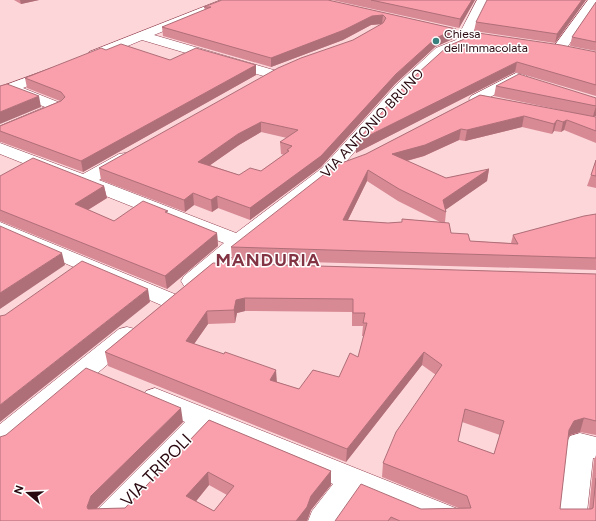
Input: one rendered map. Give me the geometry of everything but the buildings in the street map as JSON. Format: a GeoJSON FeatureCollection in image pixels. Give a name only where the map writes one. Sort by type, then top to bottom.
{"type":"FeatureCollection","features":[{"type":"Feature","properties":{"kind":"street"},"geometry":{"type":"LineString","coordinates":[[84,59],[231,0]]}},
{"type":"Feature","properties":{"kind":"street","name":"VIA ANTONIO BRUNO"},"geometry":{"type":"LineString","coordinates":[[0,440],[146,320],[238,241],[328,172],[402,88],[441,51],[462,42],[483,0]]}},
{"type":"Feature","properties":{"kind":"street"},"geometry":{"type":"LineString","coordinates":[[544,46],[566,50],[592,1],[596,1]]}},
{"type":"Feature","properties":{"kind":"street"},"geometry":{"type":"LineString","coordinates":[[142,36],[278,71],[252,85]]}},
{"type":"Feature","properties":{"kind":"street"},"geometry":{"type":"LineString","coordinates":[[3,88],[62,68]]}},
{"type":"Feature","properties":{"kind":"street"},"geometry":{"type":"LineString","coordinates":[[498,104],[469,103],[516,77],[538,84]]}},
{"type":"Feature","properties":{"kind":"street"},"geometry":{"type":"LineString","coordinates":[[0,132],[58,107],[3,88]]}},
{"type":"Feature","properties":{"kind":"street"},"geometry":{"type":"LineString","coordinates":[[0,148],[238,241]]}},
{"type":"Feature","properties":{"kind":"street"},"geometry":{"type":"LineString","coordinates":[[84,181],[138,151]]}},
{"type":"Feature","properties":{"kind":"street"},"geometry":{"type":"LineString","coordinates":[[328,172],[359,160]]}},
{"type":"Feature","properties":{"kind":"street"},"geometry":{"type":"LineString","coordinates":[[1,229],[169,300]]}},
{"type":"Feature","properties":{"kind":"street"},"geometry":{"type":"LineString","coordinates":[[65,277],[84,263]]}},
{"type":"Feature","properties":{"kind":"street"},"geometry":{"type":"LineString","coordinates":[[209,267],[233,268]]}},
{"type":"Feature","properties":{"kind":"street","name":"VIA TRIPOLI"},"geometry":{"type":"LineString","coordinates":[[86,369],[452,521]]}},
{"type":"Feature","properties":{"kind":"street","name":"VIA TRIPOLI"},"geometry":{"type":"LineString","coordinates":[[107,521],[205,418]]}},
{"type":"Feature","properties":{"kind":"street"},"geometry":{"type":"LineString","coordinates":[[572,521],[580,444],[596,448]]}},
{"type":"Feature","properties":{"kind":"street"},"geometry":{"type":"LineString","coordinates":[[323,521],[352,480]]}},
{"type":"Feature","properties":{"kind":"place","name":"Chiesa dell'Immacolata"},"geometry":{"type":"Point","coordinates":[436,41]}},
{"type":"Feature","properties":{"kind":"district","name":"MANDURIA"},"geometry":{"type":"Point","coordinates":[268,260]}}]}
